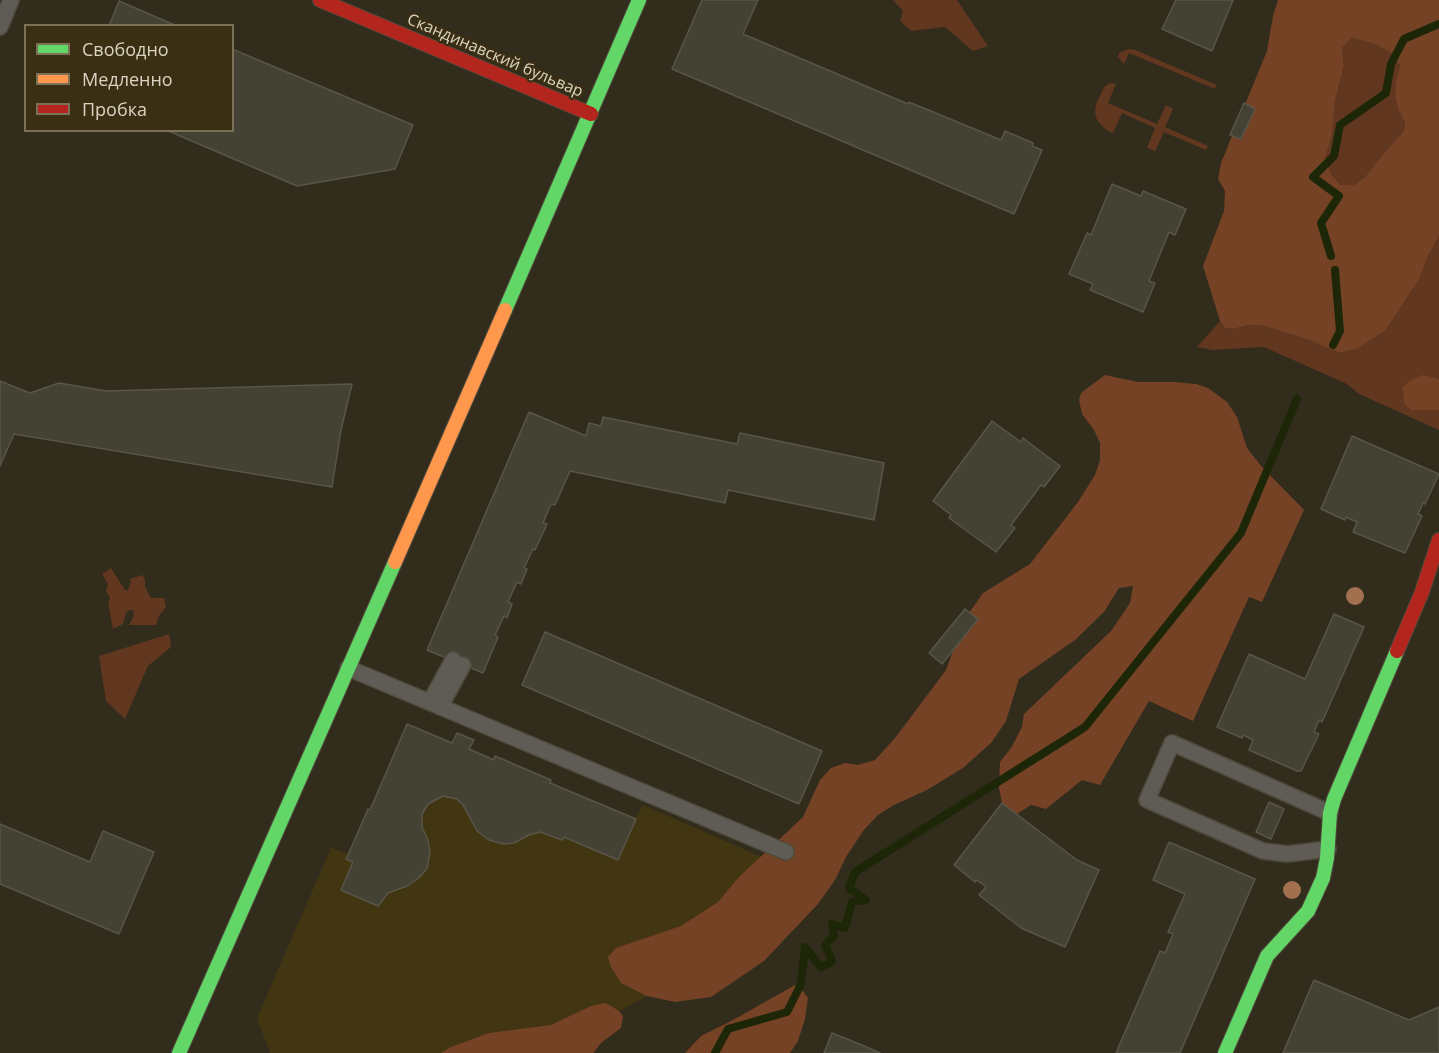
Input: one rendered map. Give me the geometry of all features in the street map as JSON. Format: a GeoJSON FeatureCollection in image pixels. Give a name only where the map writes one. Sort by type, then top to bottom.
{"type":"FeatureCollection","features":[{"type":"Feature","properties":{"kind":"street","name":"Скандинавский бульвар"},"geometry":{"type":"LineString","coordinates":[[320,0],[591,114]]}},
{"type":"Feature","properties":{"kind":"street"},"geometry":{"type":"LineString","coordinates":[[179,1053],[639,0]]}},
{"type":"Feature","properties":{"kind":"street"},"geometry":{"type":"LineString","coordinates":[[1225,1053],[1267,956],[1308,911],[1323,878],[1328,849],[1330,813],[1422,592],[1439,540]]}},
{"type":"Feature","properties":{"kind":"lane"},"geometry":{"type":"LineString","coordinates":[[0,27],[11,0]]}},
{"type":"Feature","properties":{"kind":"lane"},"geometry":{"type":"LineString","coordinates":[[435,704],[458,663]]}},
{"type":"Feature","properties":{"kind":"lane"},"geometry":{"type":"LineString","coordinates":[[348,668],[786,852]]}},
{"type":"Feature","properties":{"kind":"lane"},"geometry":{"type":"LineString","coordinates":[[1328,849],[1287,854],[1263,852],[1147,800],[1172,743],[1330,813]]}},
{"type":"Feature","properties":{"kind":"shaded area"},"geometry":{"type":"Polygon","coordinates":[[[893,0],[957,0],[988,46],[973,51],[945,27],[911,31],[900,21],[903,11],[893,0]]]}},
{"type":"Feature","properties":{"kind":"shaded area"},"geometry":{"type":"Polygon","coordinates":[[[1278,0],[1439,0],[1439,236],[1427,258],[1420,278],[1385,331],[1357,349],[1339,353],[1312,341],[1265,326],[1225,328],[1220,321],[1203,266],[1224,211],[1225,191],[1218,179],[1221,163],[1267,51],[1278,0]],[[1352,38],[1342,48],[1344,66],[1335,101],[1332,135],[1325,159],[1331,174],[1341,185],[1354,185],[1365,177],[1404,131],[1405,123],[1395,95],[1400,66],[1391,53],[1375,44],[1352,38]]]}},
{"type":"Feature","properties":{"kind":"shaded area"},"geometry":{"type":"Polygon","coordinates":[[[1352,38],[1375,44],[1391,53],[1400,66],[1397,77],[1399,111],[1405,123],[1404,131],[1365,177],[1354,185],[1341,185],[1331,174],[1325,159],[1332,135],[1335,101],[1344,66],[1342,48],[1352,38]]]}},
{"type":"Feature","properties":{"kind":"shaded area"},"geometry":{"type":"Polygon","coordinates":[[[1128,49],[1217,85],[1215,89],[1129,53],[1124,64],[1118,57],[1119,53],[1128,49]]]}},
{"type":"Feature","properties":{"kind":"shaded area"},"geometry":{"type":"Polygon","coordinates":[[[1110,83],[1116,84],[1108,103],[1157,124],[1166,105],[1173,109],[1165,127],[1208,146],[1206,150],[1164,132],[1155,151],[1147,148],[1155,128],[1122,113],[1113,133],[1106,130],[1097,120],[1095,113],[1096,104],[1104,87],[1110,83]]]}},
{"type":"Feature","properties":{"kind":"shaded area"},"geometry":{"type":"Polygon","coordinates":[[[1439,236],[1439,379],[1423,376],[1411,410],[1439,410],[1439,430],[1359,394],[1347,384],[1264,347],[1213,350],[1197,347],[1220,321],[1225,328],[1233,329],[1249,325],[1265,326],[1312,341],[1339,353],[1357,349],[1385,331],[1420,278],[1427,258],[1439,236]]]}},
{"type":"Feature","properties":{"kind":"shaded area"},"geometry":{"type":"Polygon","coordinates":[[[1105,375],[1138,382],[1173,382],[1196,384],[1208,388],[1227,402],[1237,417],[1247,448],[1262,467],[1304,510],[1262,602],[1249,597],[1193,721],[1149,701],[1100,785],[1082,780],[1046,809],[1031,805],[1017,814],[1002,803],[999,788],[1000,762],[1011,748],[1022,727],[1024,714],[1111,631],[1130,603],[1133,586],[1119,588],[1104,612],[1075,640],[1019,679],[1006,721],[991,743],[963,768],[927,790],[878,815],[863,831],[846,857],[835,880],[818,904],[764,961],[711,997],[675,1002],[647,996],[621,983],[608,957],[616,948],[681,926],[718,902],[739,877],[803,817],[820,780],[831,768],[845,763],[858,765],[875,760],[895,738],[946,670],[964,620],[983,593],[1030,564],[1078,502],[1095,475],[1100,460],[1100,443],[1082,414],[1079,400],[1081,393],[1105,375]]]}},
{"type":"Feature","properties":{"kind":"shaded area"},"geometry":{"type":"Polygon","coordinates":[[[1423,375],[1439,379],[1439,410],[1411,410],[1404,403],[1403,387],[1412,379],[1423,375]]]}},
{"type":"Feature","properties":{"kind":"shaded area"},"geometry":{"type":"Polygon","coordinates":[[[111,568],[125,590],[128,590],[131,582],[129,579],[143,575],[145,587],[151,598],[164,598],[166,607],[156,625],[129,625],[134,615],[133,610],[129,610],[123,624],[113,629],[108,602],[110,598],[106,591],[108,584],[102,574],[111,568]]]}},
{"type":"Feature","properties":{"kind":"shaded area"},"geometry":{"type":"Polygon","coordinates":[[[169,634],[171,647],[148,666],[125,719],[106,701],[99,656],[169,634]]]}},
{"type":"Feature","properties":{"kind":"shaded area"},"geometry":{"type":"Polygon","coordinates":[[[407,724],[452,743],[457,733],[474,740],[470,749],[494,759],[495,756],[551,780],[550,783],[636,818],[643,805],[812,879],[647,996],[542,1053],[270,1053],[257,1018],[331,848],[348,854],[407,724]]]}},
{"type":"Feature","properties":{"kind":"shaded area"},"geometry":{"type":"Polygon","coordinates":[[[795,985],[808,998],[805,1019],[798,1041],[790,1053],[685,1053],[701,1036],[795,985]]]}},
{"type":"Feature","properties":{"kind":"shaded area"},"geometry":{"type":"Polygon","coordinates":[[[606,1003],[623,1016],[621,1028],[601,1043],[593,1053],[441,1053],[489,1033],[551,1025],[591,1006],[606,1003]]]}},
{"type":"Feature","properties":{"kind":"building"},"geometry":{"type":"Polygon","coordinates":[[[702,0],[758,0],[743,34],[908,104],[909,102],[1001,140],[1005,131],[1033,143],[1032,146],[1042,150],[1014,214],[672,69],[702,0]]]}},
{"type":"Feature","properties":{"kind":"building"},"geometry":{"type":"Polygon","coordinates":[[[1176,0],[1233,0],[1212,51],[1162,29],[1176,0]]]}},
{"type":"Feature","properties":{"kind":"building"},"geometry":{"type":"Polygon","coordinates":[[[119,1],[172,24],[110,24],[119,1]]]}},
{"type":"Feature","properties":{"kind":"building"},"geometry":{"type":"Polygon","coordinates":[[[234,50],[413,125],[395,169],[297,186],[171,132],[234,132],[234,50]]]}},
{"type":"Feature","properties":{"kind":"building"},"geometry":{"type":"Polygon","coordinates":[[[1244,103],[1255,109],[1241,139],[1230,135],[1244,103]]]}},
{"type":"Feature","properties":{"kind":"building"},"geometry":{"type":"Polygon","coordinates":[[[1112,184],[1141,196],[1143,191],[1186,209],[1175,235],[1169,232],[1149,281],[1155,283],[1143,312],[1090,290],[1093,284],[1069,274],[1087,233],[1091,235],[1112,184]]]}},
{"type":"Feature","properties":{"kind":"building"},"geometry":{"type":"Polygon","coordinates":[[[0,381],[30,393],[59,383],[106,391],[352,384],[341,430],[332,487],[14,434],[0,466],[0,381]]]}},
{"type":"Feature","properties":{"kind":"building"},"geometry":{"type":"Polygon","coordinates":[[[529,412],[586,436],[589,423],[601,426],[603,417],[737,444],[740,433],[884,463],[874,520],[728,490],[725,503],[570,471],[555,505],[551,504],[543,523],[547,524],[524,568],[527,569],[521,584],[517,582],[508,602],[512,604],[507,618],[504,616],[495,635],[498,637],[483,673],[427,650],[529,412]]]}},
{"type":"Feature","properties":{"kind":"building"},"geometry":{"type":"Polygon","coordinates":[[[992,421],[1021,442],[1023,438],[1060,466],[1044,487],[1041,485],[1011,525],[1015,528],[996,552],[949,518],[951,515],[933,501],[992,421]]]}},
{"type":"Feature","properties":{"kind":"building"},"geometry":{"type":"Polygon","coordinates":[[[1352,436],[1439,474],[1418,514],[1422,516],[1405,553],[1353,532],[1357,522],[1346,517],[1345,520],[1321,509],[1352,436]]]}},
{"type":"Feature","properties":{"kind":"building"},"geometry":{"type":"Polygon","coordinates":[[[965,609],[978,619],[942,664],[929,653],[965,609]]]}},
{"type":"Feature","properties":{"kind":"building"},"geometry":{"type":"Polygon","coordinates":[[[1334,614],[1364,627],[1322,722],[1319,720],[1314,732],[1319,734],[1301,771],[1249,750],[1253,740],[1243,735],[1242,738],[1217,727],[1249,654],[1305,679],[1334,614]]]}},
{"type":"Feature","properties":{"kind":"building"},"geometry":{"type":"Polygon","coordinates":[[[545,632],[822,751],[799,804],[522,685],[545,632]]]}},
{"type":"Feature","properties":{"kind":"building"},"geometry":{"type":"Polygon","coordinates":[[[407,724],[452,743],[457,733],[474,740],[469,749],[494,760],[495,756],[551,780],[550,783],[636,819],[618,860],[564,837],[562,840],[540,832],[514,843],[504,844],[489,840],[477,831],[463,805],[457,799],[443,796],[428,804],[422,814],[422,827],[428,840],[430,853],[427,868],[420,877],[407,886],[388,893],[378,906],[341,890],[353,862],[346,859],[407,724]]]}},
{"type":"Feature","properties":{"kind":"building"},"geometry":{"type":"Polygon","coordinates":[[[1269,802],[1284,809],[1271,839],[1256,832],[1269,802]]]}},
{"type":"Feature","properties":{"kind":"building"},"geometry":{"type":"Polygon","coordinates":[[[1002,803],[1077,860],[1099,870],[1065,947],[1021,928],[979,895],[986,887],[977,880],[975,882],[954,865],[1002,803]]]}},
{"type":"Feature","properties":{"kind":"building"},"geometry":{"type":"Polygon","coordinates":[[[0,824],[90,862],[103,831],[154,852],[119,934],[0,884],[0,824]]]}},
{"type":"Feature","properties":{"kind":"building"},"geometry":{"type":"Polygon","coordinates":[[[1169,842],[1255,879],[1180,1053],[1116,1053],[1160,951],[1165,953],[1173,934],[1168,932],[1185,894],[1153,880],[1169,842]]]}},
{"type":"Feature","properties":{"kind":"building"},"geometry":{"type":"Polygon","coordinates":[[[1314,980],[1409,1020],[1439,1007],[1439,1053],[1283,1053],[1314,980]]]}},
{"type":"Feature","properties":{"kind":"building"},"geometry":{"type":"Polygon","coordinates":[[[832,1033],[862,1045],[880,1053],[824,1053],[832,1033]]]}},
{"type":"Feature","properties":{"kind":"waterway"},"geometry":{"type":"LineString","coordinates":[[1331,256],[1321,223],[1339,196],[1313,177],[1334,156],[1340,125],[1386,93],[1391,64],[1404,39],[1439,24]]}},
{"type":"Feature","properties":{"kind":"waterway"},"geometry":{"type":"LineString","coordinates":[[1333,345],[1340,331],[1335,270]]}},
{"type":"Feature","properties":{"kind":"waterway"},"geometry":{"type":"LineString","coordinates":[[715,1053],[728,1029],[787,1012],[801,984],[805,947],[821,968],[832,961],[825,945],[834,936],[832,924],[845,928],[852,902],[866,900],[849,888],[855,872],[1085,727],[1241,533],[1297,399]]}},
{"type":"Feature","properties":{"kind":"traffic: fast"},"geometry":{"type":"LineString","coordinates":[[505,310],[639,0]]}},
{"type":"Feature","properties":{"kind":"traffic: fast"},"geometry":{"type":"LineString","coordinates":[[179,1053],[395,562]]}},
{"type":"Feature","properties":{"kind":"traffic: fast"},"geometry":{"type":"LineString","coordinates":[[1225,1053],[1267,956],[1308,911],[1323,878],[1327,858],[1330,813],[1334,799],[1397,651]]}},
{"type":"Feature","properties":{"kind":"traffic: slow"},"geometry":{"type":"LineString","coordinates":[[395,562],[505,310]]}},
{"type":"Feature","properties":{"kind":"traffic: jam"},"geometry":{"type":"LineString","coordinates":[[320,0],[591,114]]}},
{"type":"Feature","properties":{"kind":"traffic: jam"},"geometry":{"type":"LineString","coordinates":[[1397,651],[1422,592],[1439,540]]}}]}
